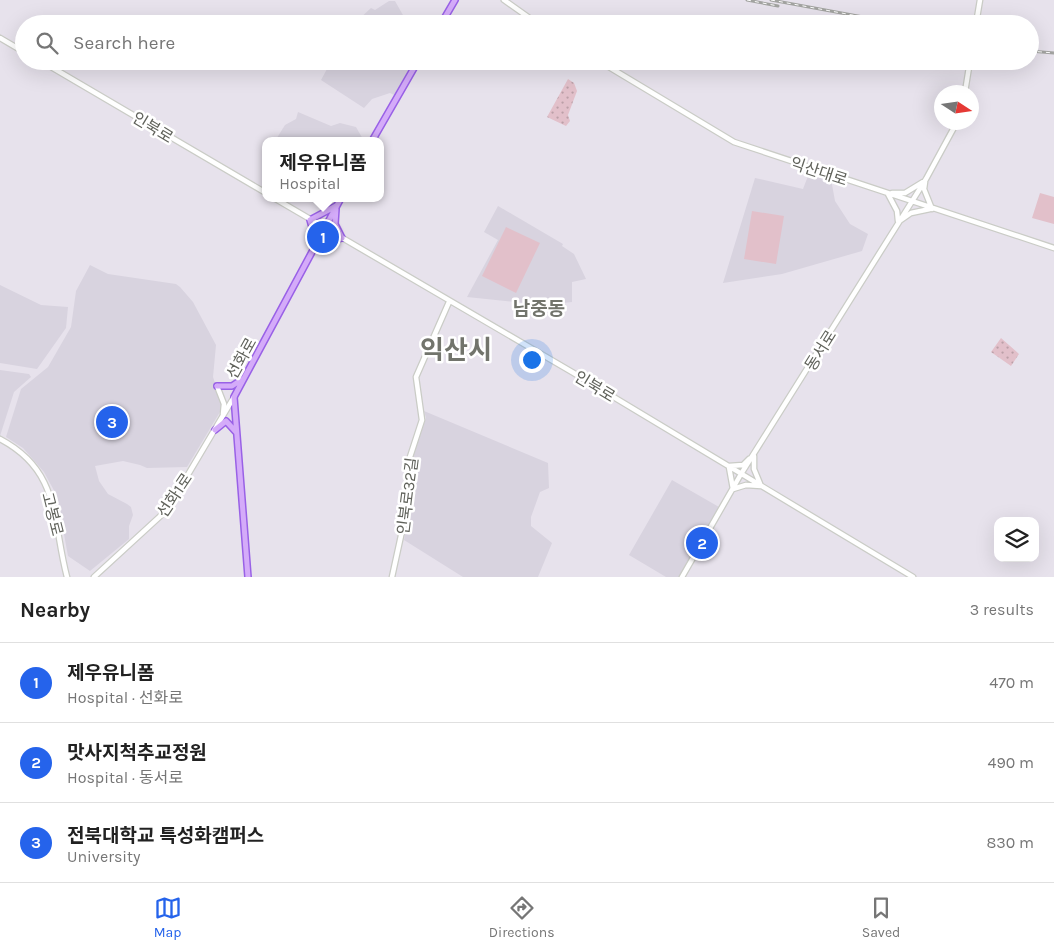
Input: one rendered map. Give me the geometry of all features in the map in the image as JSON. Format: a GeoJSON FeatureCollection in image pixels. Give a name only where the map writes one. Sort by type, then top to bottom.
{"type":"FeatureCollection","features":[{"type":"Feature","properties":{"kind":"main road"},"geometry":{"type":"LineString","coordinates":[[446,15],[455,0]]}},
{"type":"Feature","properties":{"kind":"main road"},"geometry":{"type":"LineString","coordinates":[[374,137],[413,70]]}},
{"type":"Feature","properties":{"kind":"main road","name":"선화로"},"geometry":{"type":"LineString","coordinates":[[248,577],[234,397],[339,202]]}},
{"type":"Feature","properties":{"kind":"main road"},"geometry":{"type":"LineString","coordinates":[[314,248],[315,238],[310,220],[337,206]]}},
{"type":"Feature","properties":{"kind":"main road"},"geometry":{"type":"LineString","coordinates":[[314,248],[330,239],[342,238],[335,224],[337,206]]}},
{"type":"Feature","properties":{"kind":"main road"},"geometry":{"type":"LineString","coordinates":[[217,386],[232,386],[245,376]]}},
{"type":"Feature","properties":{"kind":"main road"},"geometry":{"type":"LineString","coordinates":[[215,430],[226,421],[236,433]]}},
{"type":"Feature","properties":{"kind":"street"},"geometry":{"type":"LineString","coordinates":[[504,0],[525,15]]}},
{"type":"Feature","properties":{"kind":"street"},"geometry":{"type":"LineString","coordinates":[[978,15],[980,0]]}},
{"type":"Feature","properties":{"kind":"street"},"geometry":{"type":"LineString","coordinates":[[0,38],[15,47]]}},
{"type":"Feature","properties":{"kind":"street","name":"인북로"},"geometry":{"type":"LineString","coordinates":[[56,70],[262,191]]}},
{"type":"Feature","properties":{"kind":"street","name":"익산대로"},"geometry":{"type":"LineString","coordinates":[[614,70],[734,142],[1054,248]]}},
{"type":"Feature","properties":{"kind":"street"},"geometry":{"type":"LineString","coordinates":[[966,85],[969,70]]}},
{"type":"Feature","properties":{"kind":"street","name":"동서로"},"geometry":{"type":"LineString","coordinates":[[682,577],[741,474],[926,179],[953,130]]}},
{"type":"Feature","properties":{"kind":"street"},"geometry":{"type":"LineString","coordinates":[[926,179],[924,189],[932,209],[911,213],[898,222],[897,211],[887,193],[905,193],[926,179]]}},
{"type":"Feature","properties":{"kind":"street","name":"인북로"},"geometry":{"type":"LineString","coordinates":[[281,202],[913,577]]}},
{"type":"Feature","properties":{"kind":"street","name":"인북로32길"},"geometry":{"type":"LineString","coordinates":[[392,577],[409,498],[408,463],[422,420],[416,378],[449,302]]}},
{"type":"Feature","properties":{"kind":"street"},"geometry":{"type":"LineString","coordinates":[[217,386],[224,404],[223,415]]}},
{"type":"Feature","properties":{"kind":"street","name":"선화1로"},"geometry":{"type":"LineString","coordinates":[[94,577],[167,510],[234,397]]}},
{"type":"Feature","properties":{"kind":"street","name":"고봉로"},"geometry":{"type":"LineString","coordinates":[[0,439],[12,446],[26,459],[40,475],[49,491],[57,517],[66,577]]}},
{"type":"Feature","properties":{"kind":"street"},"geometry":{"type":"LineString","coordinates":[[754,456],[756,475],[761,486],[746,485],[734,489],[728,466],[743,465],[754,456]]}},
{"type":"Feature","properties":{"kind":"shaded area"},"geometry":{"type":"Polygon","coordinates":[[[389,1],[395,1],[403,15],[363,15],[371,8],[375,10],[389,1]]]}},
{"type":"Feature","properties":{"kind":"shaded area"},"geometry":{"type":"Polygon","coordinates":[[[326,70],[409,70],[394,95],[390,93],[372,99],[364,108],[321,80],[326,70]]]}},
{"type":"Feature","properties":{"kind":"shaded area"},"geometry":{"type":"Polygon","coordinates":[[[568,79],[574,83],[577,91],[568,115],[570,121],[566,126],[547,117],[568,79]]]}},
{"type":"Feature","properties":{"kind":"shaded area"},"geometry":{"type":"Polygon","coordinates":[[[298,112],[331,126],[340,123],[356,127],[362,137],[278,137],[285,125],[296,119],[298,112]]]}},
{"type":"Feature","properties":{"kind":"shaded area"},"geometry":{"type":"Polygon","coordinates":[[[808,176],[831,179],[835,201],[850,224],[868,234],[862,251],[782,274],[723,283],[755,178],[803,189],[808,176]]]}},
{"type":"Feature","properties":{"kind":"shaded area"},"geometry":{"type":"Polygon","coordinates":[[[1040,193],[1054,197],[1054,224],[1032,218],[1040,193]]]}},
{"type":"Feature","properties":{"kind":"shaded area"},"geometry":{"type":"Polygon","coordinates":[[[498,206],[563,244],[562,246],[574,254],[586,279],[572,282],[572,302],[544,305],[467,297],[498,240],[484,232],[498,206]]]}},
{"type":"Feature","properties":{"kind":"shaded area"},"geometry":{"type":"Polygon","coordinates":[[[752,211],[784,216],[776,264],[744,259],[752,211]]]}},
{"type":"Feature","properties":{"kind":"shaded area"},"geometry":{"type":"Polygon","coordinates":[[[506,227],[540,243],[516,293],[482,276],[506,227]]]}},
{"type":"Feature","properties":{"kind":"shaded area"},"geometry":{"type":"Polygon","coordinates":[[[90,265],[108,274],[176,284],[180,287],[193,302],[216,345],[213,377],[223,407],[187,467],[147,468],[123,461],[95,466],[99,481],[108,494],[131,507],[133,515],[129,526],[129,539],[90,571],[68,556],[57,496],[44,472],[23,448],[6,437],[21,389],[48,367],[71,327],[76,291],[90,265]]]}},
{"type":"Feature","properties":{"kind":"shaded area"},"geometry":{"type":"Polygon","coordinates":[[[0,285],[41,305],[68,307],[66,328],[37,369],[0,363],[0,285]]]}},
{"type":"Feature","properties":{"kind":"shaded area"},"geometry":{"type":"Polygon","coordinates":[[[1001,338],[1019,354],[1011,366],[991,352],[1001,338]]]}},
{"type":"Feature","properties":{"kind":"shaded area"},"geometry":{"type":"Polygon","coordinates":[[[0,370],[29,374],[31,377],[14,392],[0,436],[0,370]]]}},
{"type":"Feature","properties":{"kind":"shaded area"},"geometry":{"type":"Polygon","coordinates":[[[424,411],[548,463],[549,488],[540,492],[531,517],[531,526],[552,543],[538,577],[463,577],[404,540],[412,497],[410,464],[426,418],[424,411]]]}},
{"type":"Feature","properties":{"kind":"shaded area"},"geometry":{"type":"Polygon","coordinates":[[[672,480],[719,507],[679,577],[666,577],[629,555],[672,480]]]}},
{"type":"Feature","properties":{"kind":"railway"},"geometry":{"type":"LineString","coordinates":[[747,0],[778,6]]}},
{"type":"Feature","properties":{"kind":"railway"},"geometry":{"type":"LineString","coordinates":[[771,0],[852,15]]}},
{"type":"Feature","properties":{"kind":"railway"},"geometry":{"type":"LineString","coordinates":[[1039,52],[1054,53]]}},
{"type":"Feature","properties":{"kind":"place","name":"제우유니폼"},"geometry":{"type":"Point","coordinates":[323,237]}},
{"type":"Feature","properties":{"kind":"place","name":"전북대학교 특성화캠퍼스"},"geometry":{"type":"Point","coordinates":[112,422]}},
{"type":"Feature","properties":{"kind":"place","name":"맛사지척추교정원"},"geometry":{"type":"Point","coordinates":[702,543]}},
{"type":"Feature","properties":{"kind":"district","name":"남중동"},"geometry":{"type":"Point","coordinates":[539,308]}},
{"type":"Feature","properties":{"kind":"district","name":"익산시"},"geometry":{"type":"Point","coordinates":[456,350]}}]}
